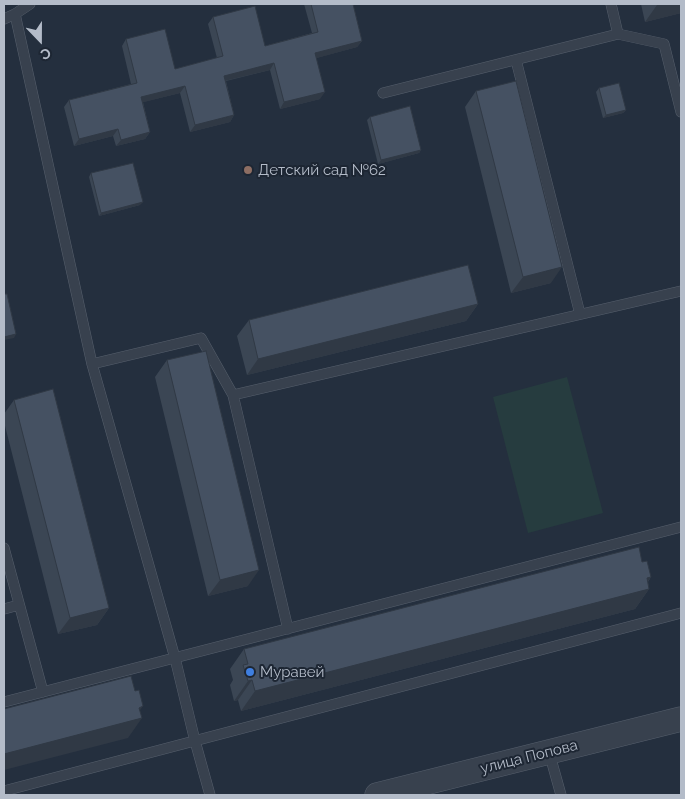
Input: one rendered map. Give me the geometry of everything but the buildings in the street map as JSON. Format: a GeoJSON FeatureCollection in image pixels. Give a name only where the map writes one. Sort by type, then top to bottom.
{"type":"FeatureCollection","features":[{"type":"Feature","properties":{"kind":"street","name":"улица Попова"},"geometry":{"type":"LineString","coordinates":[[377,795],[681,719]]}},
{"type":"Feature","properties":{"kind":"lane"},"geometry":{"type":"LineString","coordinates":[[4,19],[30,4]]}},
{"type":"Feature","properties":{"kind":"lane"},"geometry":{"type":"LineString","coordinates":[[611,4],[618,34]]}},
{"type":"Feature","properties":{"kind":"lane"},"geometry":{"type":"LineString","coordinates":[[15,14],[92,364],[175,658],[210,795]]}},
{"type":"Feature","properties":{"kind":"lane"},"geometry":{"type":"LineString","coordinates":[[383,94],[618,34],[664,44],[681,112]]}},
{"type":"Feature","properties":{"kind":"lane"},"geometry":{"type":"LineString","coordinates":[[516,60],[580,314]]}},
{"type":"Feature","properties":{"kind":"lane"},"geometry":{"type":"LineString","coordinates":[[233,395],[681,291]]}},
{"type":"Feature","properties":{"kind":"lane"},"geometry":{"type":"LineString","coordinates":[[92,364],[201,338],[233,395],[288,629]]}},
{"type":"Feature","properties":{"kind":"lane"},"geometry":{"type":"LineString","coordinates":[[4,702],[681,527]]}},
{"type":"Feature","properties":{"kind":"lane"},"geometry":{"type":"LineString","coordinates":[[4,548],[43,692]]}},
{"type":"Feature","properties":{"kind":"lane"},"geometry":{"type":"LineString","coordinates":[[4,609],[20,605]]}},
{"type":"Feature","properties":{"kind":"lane"},"geometry":{"type":"LineString","coordinates":[[4,791],[681,614]]}},
{"type":"Feature","properties":{"kind":"lane"},"geometry":{"type":"LineString","coordinates":[[549,752],[560,795]]}},
{"type":"Feature","properties":{"kind":"green space"},"geometry":{"type":"Polygon","coordinates":[[[567,377],[603,513],[528,533],[493,397],[567,377]]]}},
{"type":"Feature","properties":{"kind":"place","name":"Детский сад №62"},"geometry":{"type":"Point","coordinates":[248,170]}},
{"type":"Feature","properties":{"kind":"place","name":"Муравей"},"geometry":{"type":"Point","coordinates":[250,672]}}]}
